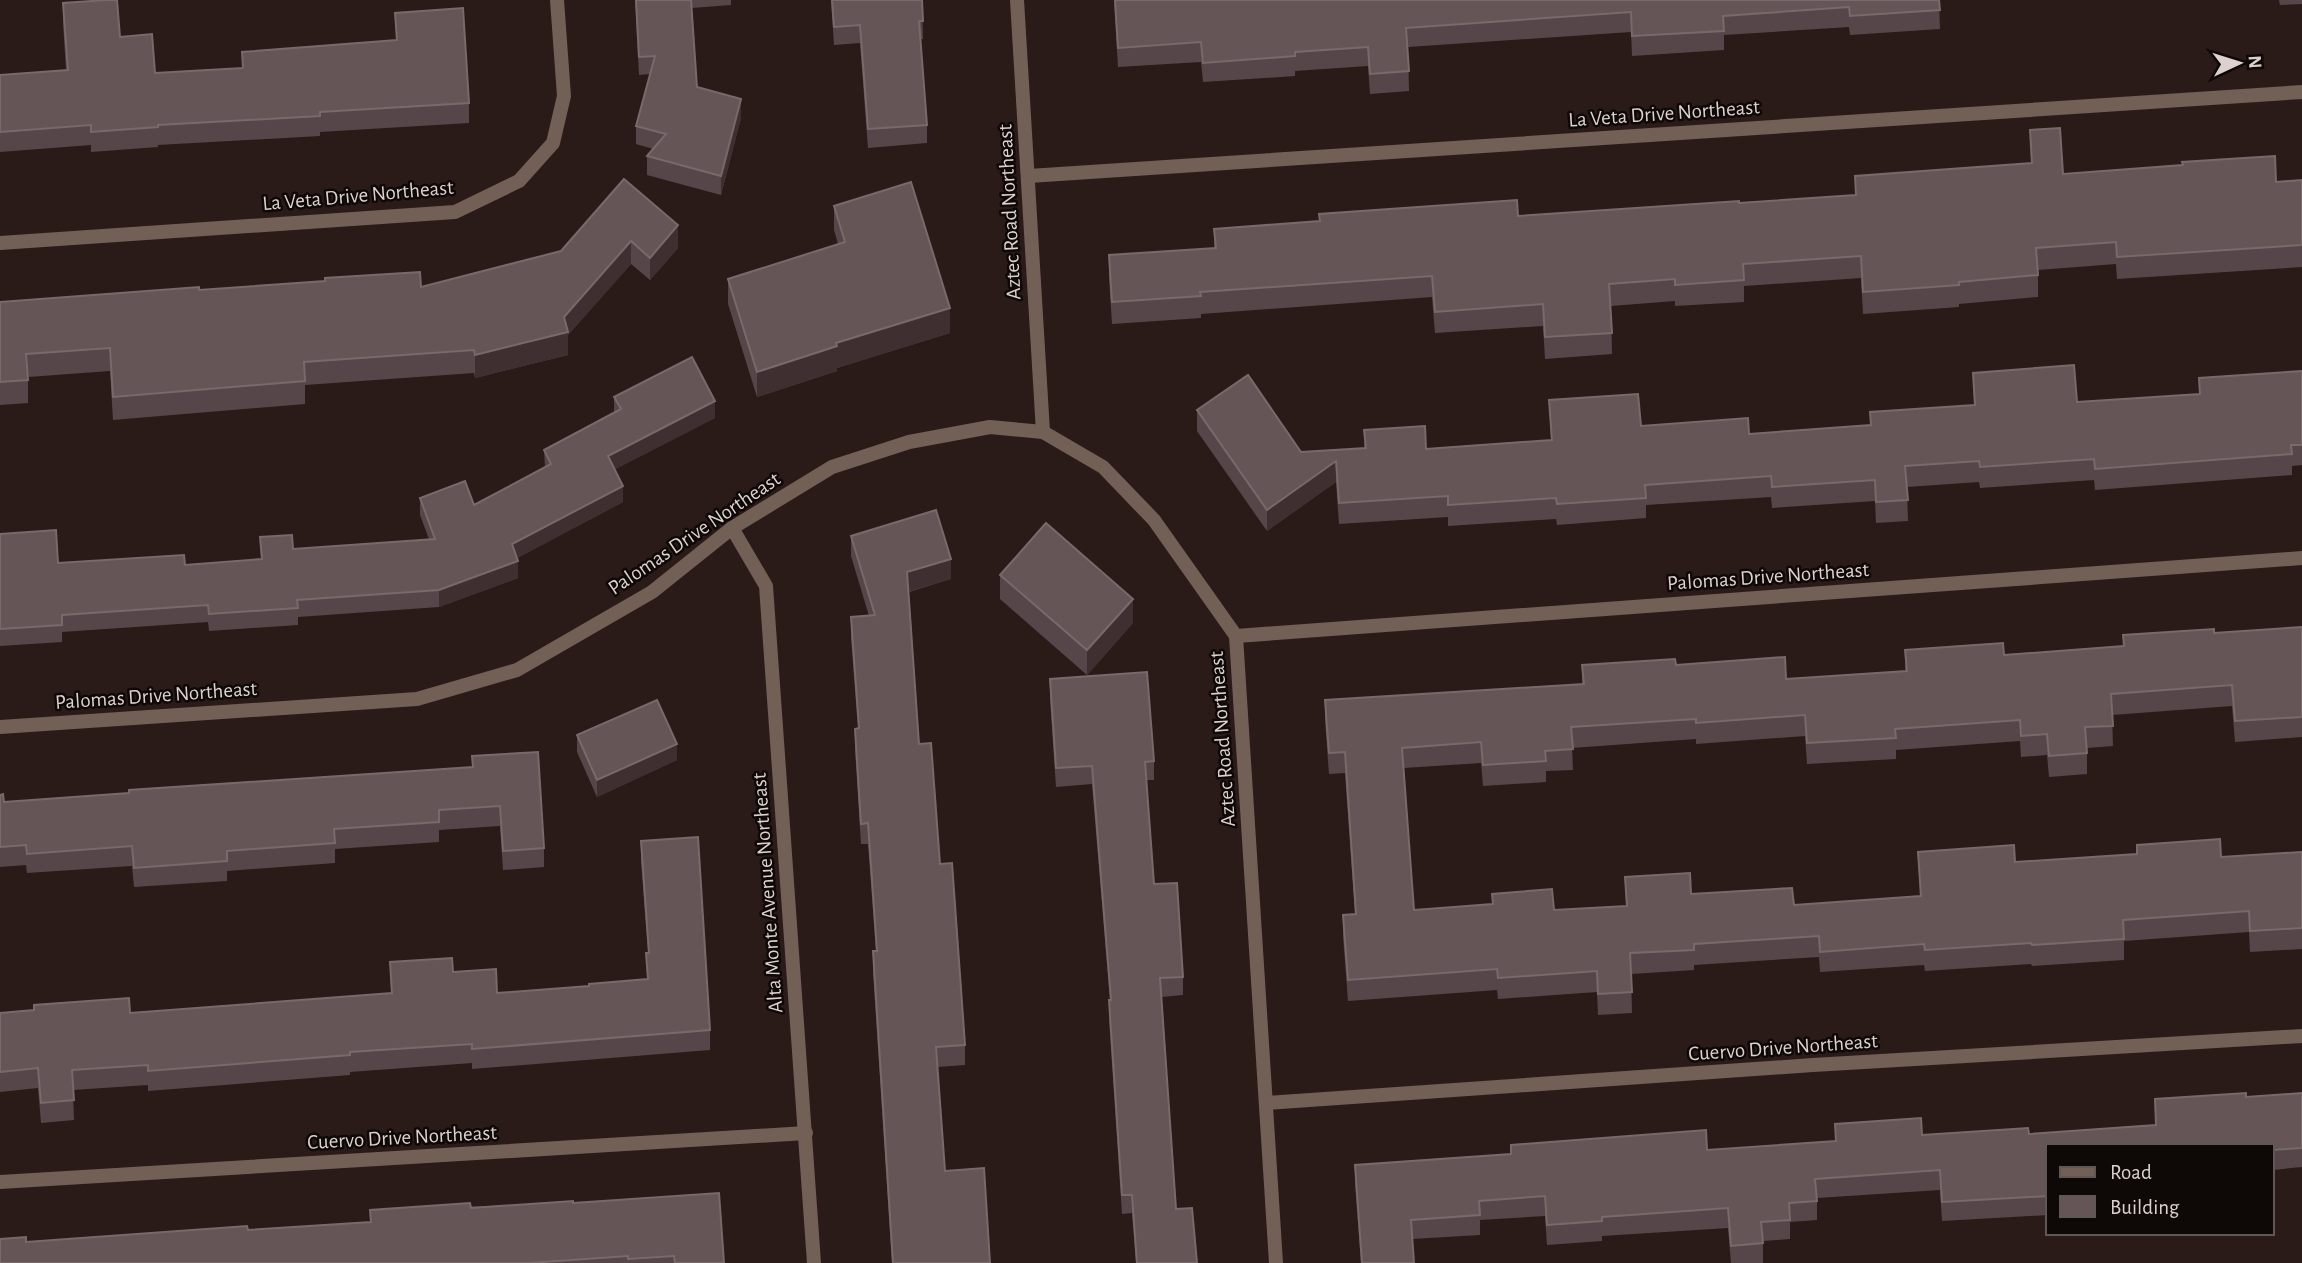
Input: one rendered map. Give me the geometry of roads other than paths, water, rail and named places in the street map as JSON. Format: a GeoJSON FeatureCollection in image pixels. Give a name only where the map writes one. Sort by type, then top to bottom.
{"type":"FeatureCollection","features":[{"type":"Feature","properties":{"kind":"street","name":"La Veta Drive Northeast"},"geometry":{"type":"LineString","coordinates":[[0,243],[455,212],[519,181],[554,143],[564,96],[557,0]]}},
{"type":"Feature","properties":{"kind":"street","name":"Aztec Road Northeast"},"geometry":{"type":"LineString","coordinates":[[1017,0],[1043,432],[1103,467],[1145,511],[1236,636],[1268,1103],[1276,1263]]}},
{"type":"Feature","properties":{"kind":"street","name":"La Veta Drive Northeast"},"geometry":{"type":"LineString","coordinates":[[1029,176],[2302,92]]}},
{"type":"Feature","properties":{"kind":"street","name":"Palomas Drive Northeast"},"geometry":{"type":"LineString","coordinates":[[0,727],[417,699],[517,670],[653,592],[732,528],[832,467],[909,442],[990,427],[1043,432]]}},
{"type":"Feature","properties":{"kind":"street","name":"Alta Monte Avenue Northeast"},"geometry":{"type":"LineString","coordinates":[[732,528],[766,586],[814,1263]]}},
{"type":"Feature","properties":{"kind":"street","name":"Palomas Drive Northeast"},"geometry":{"type":"LineString","coordinates":[[1236,636],[2302,558]]}},
{"type":"Feature","properties":{"kind":"street","name":"Cuervo Drive Northeast"},"geometry":{"type":"LineString","coordinates":[[1268,1103],[1799,1066],[2302,1036]]}},
{"type":"Feature","properties":{"kind":"street","name":"Cuervo Drive Northeast"},"geometry":{"type":"LineString","coordinates":[[0,1182],[806,1133]]}}]}
